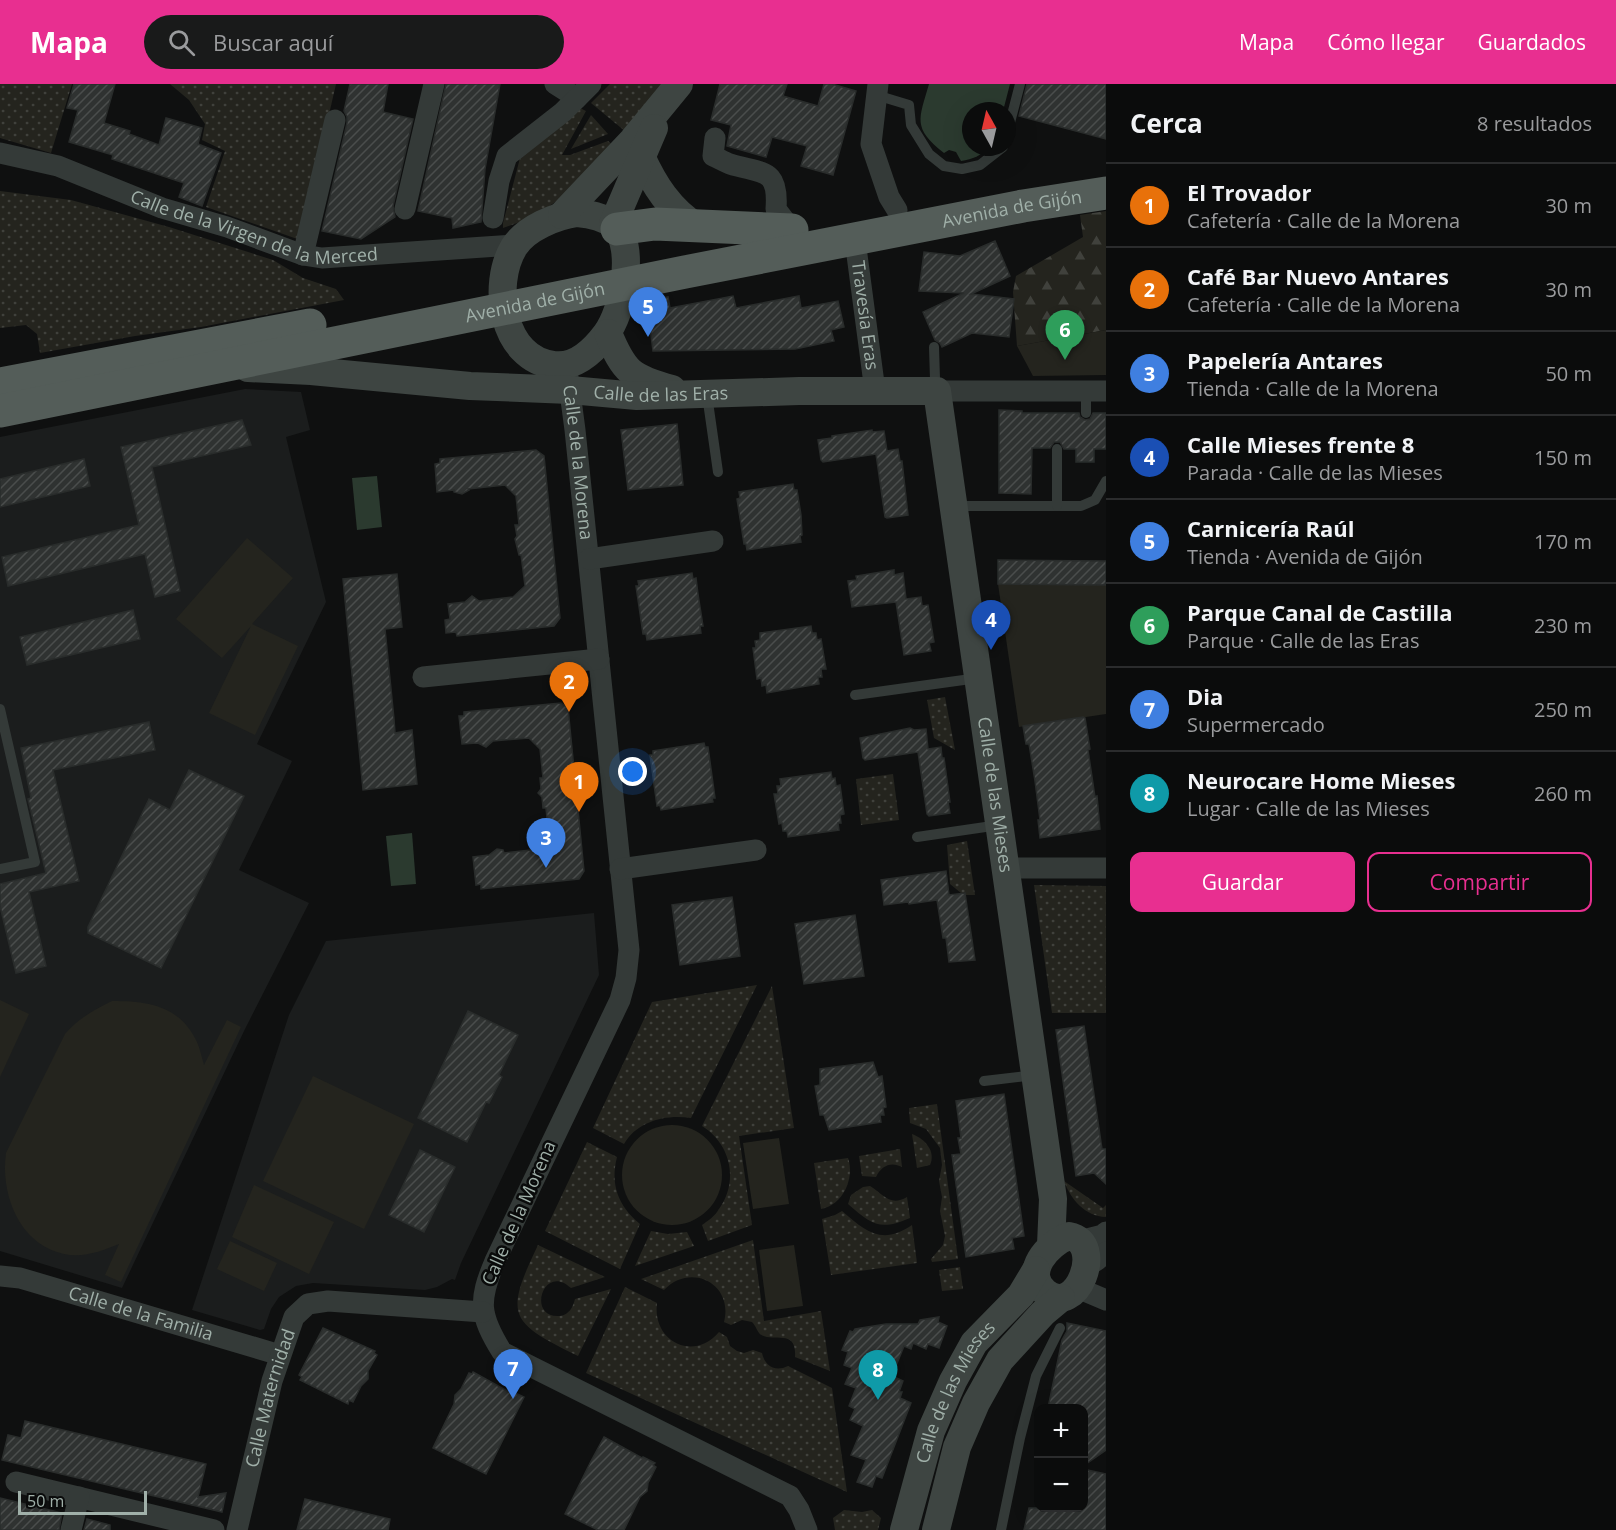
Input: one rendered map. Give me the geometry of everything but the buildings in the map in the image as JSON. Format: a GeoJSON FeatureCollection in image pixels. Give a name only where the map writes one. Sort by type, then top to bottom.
{"type":"FeatureCollection","features":[{"type":"Feature","properties":{"kind":"highway","name":"Avenida de Gijón"},"geometry":{"type":"LineString","coordinates":[[625,275],[792,230],[1106,172]]}},
{"type":"Feature","properties":{"kind":"highway","name":"Avenida de Gijón"},"geometry":{"type":"LineString","coordinates":[[0,384],[625,275],[855,240],[1106,193]]}},
{"type":"Feature","properties":{"kind":"highway"},"geometry":{"type":"LineString","coordinates":[[615,226],[655,224],[792,230]]}},
{"type":"Feature","properties":{"kind":"highway","name":"Avenida de Gijón"},"geometry":{"type":"LineString","coordinates":[[0,411],[215,367],[502,298]]}},
{"type":"Feature","properties":{"kind":"main road"},"geometry":{"type":"LineString","coordinates":[[615,226],[641,156],[673,92]]}},
{"type":"Feature","properties":{"kind":"main road"},"geometry":{"type":"LineString","coordinates":[[562,215],[633,140],[673,92]]}},
{"type":"Feature","properties":{"kind":"main road"},"geometry":{"type":"LineString","coordinates":[[641,156],[661,194],[684,219],[697,227]]}},
{"type":"Feature","properties":{"kind":"main road"},"geometry":{"type":"LineString","coordinates":[[215,367],[311,371],[470,386],[530,388],[563,373],[608,333],[618,308],[625,275],[626,248],[615,226],[588,214],[562,215],[543,222],[515,244],[508,258],[502,298]]}},
{"type":"Feature","properties":{"kind":"main road","name":"Calle de las Eras"},"geometry":{"type":"LineString","coordinates":[[502,298],[509,328],[520,347],[534,360],[563,373],[637,396],[799,391],[937,391]]}},
{"type":"Feature","properties":{"kind":"main road"},"geometry":{"type":"LineString","coordinates":[[608,333],[620,362],[639,378],[672,389],[706,395]]}},
{"type":"Feature","properties":{"kind":"main road","name":"Calle de las Mieses"},"geometry":{"type":"LineString","coordinates":[[937,391],[1053,1199],[1085,1244]]}},
{"type":"Feature","properties":{"kind":"main road"},"geometry":{"type":"LineString","coordinates":[[1085,1244],[1092,1277],[1082,1296],[1049,1295],[1042,1290],[1037,1281],[1036,1270],[1042,1256],[1085,1244]]}},
{"type":"Feature","properties":{"kind":"main road","name":"Calle de las Mieses"},"geometry":{"type":"LineString","coordinates":[[904,1530],[931,1431],[952,1381],[974,1343],[1021,1295],[1036,1270]]}},
{"type":"Feature","properties":{"kind":"main road","name":"Calle de las Mieses"},"geometry":{"type":"LineString","coordinates":[[936,1530],[957,1447],[976,1403],[1000,1360],[1043,1313],[1082,1296]]}},
{"type":"Feature","properties":{"kind":"street"},"geometry":{"type":"LineString","coordinates":[[405,209],[434,84]]}},
{"type":"Feature","properties":{"kind":"street"},"geometry":{"type":"LineString","coordinates":[[555,84],[584,91]]}},
{"type":"Feature","properties":{"kind":"street"},"geometry":{"type":"LineString","coordinates":[[877,89],[871,144],[889,197],[897,210]]}},
{"type":"Feature","properties":{"kind":"street"},"geometry":{"type":"LineString","coordinates":[[493,218],[499,181],[507,156],[541,131],[584,91]]}},
{"type":"Feature","properties":{"kind":"street"},"geometry":{"type":"LineString","coordinates":[[303,255],[334,120]]}},
{"type":"Feature","properties":{"kind":"street"},"geometry":{"type":"LineString","coordinates":[[715,138],[713,156],[730,164],[763,172],[774,182],[777,195],[776,209],[792,230]]}},
{"type":"Feature","properties":{"kind":"street","name":"Calle de la Virgen de la Merced"},"geometry":{"type":"LineString","coordinates":[[0,153],[57,166],[162,208],[227,227],[303,255],[322,258],[515,244]]}},
{"type":"Feature","properties":{"kind":"street","name":"Travesía Eras"},"geometry":{"type":"LineString","coordinates":[[855,240],[874,391]]}},
{"type":"Feature","properties":{"kind":"street","name":"Calle de la Morena"},"geometry":{"type":"LineString","coordinates":[[563,373],[589,559],[629,950],[626,978],[620,1000],[495,1261],[484,1287],[483,1312],[489,1332],[502,1352],[790,1496],[807,1530]]}},
{"type":"Feature","properties":{"kind":"street","name":"Calle de las Eras"},"geometry":{"type":"LineString","coordinates":[[937,391],[1096,391]]}},
{"type":"Feature","properties":{"kind":"street","name":"Calle de la Morena"},"geometry":{"type":"LineString","coordinates":[[589,559],[712,541]]}},
{"type":"Feature","properties":{"kind":"street"},"geometry":{"type":"LineString","coordinates":[[423,677],[599,659]]}},
{"type":"Feature","properties":{"kind":"street"},"geometry":{"type":"LineString","coordinates":[[620,869],[756,850]]}},
{"type":"Feature","properties":{"kind":"street"},"geometry":{"type":"LineString","coordinates":[[1006,868],[1106,868]]}},
{"type":"Feature","properties":{"kind":"street","name":"Calle de la Familia"},"geometry":{"type":"LineString","coordinates":[[10,1277],[280,1355]]}},
{"type":"Feature","properties":{"kind":"street","name":"Calle Maternidad"},"geometry":{"type":"LineString","coordinates":[[237,1530],[280,1355],[294,1317],[308,1304],[328,1301],[483,1312]]}},
{"type":"Feature","properties":{"kind":"street"},"geometry":{"type":"LineString","coordinates":[[16,1482],[214,1530]]}},
{"type":"Feature","properties":{"kind":"street"},"geometry":{"type":"LineString","coordinates":[[71,1530],[79,1497]]}},
{"type":"Feature","properties":{"kind":"lane"},"geometry":{"type":"LineString","coordinates":[[1015,102],[1020,84]]}},
{"type":"Feature","properties":{"kind":"lane"},"geometry":{"type":"LineString","coordinates":[[877,89],[909,105],[911,125],[929,154],[944,166],[962,169],[980,165],[992,156]]}},
{"type":"Feature","properties":{"kind":"lane"},"geometry":{"type":"LineString","coordinates":[[934,347],[937,391]]}},
{"type":"Feature","properties":{"kind":"lane"},"geometry":{"type":"LineString","coordinates":[[1086,413],[1096,391]]}},
{"type":"Feature","properties":{"kind":"lane"},"geometry":{"type":"LineString","coordinates":[[706,395],[718,472]]}},
{"type":"Feature","properties":{"kind":"lane"},"geometry":{"type":"LineString","coordinates":[[1057,449],[1057,506]]}},
{"type":"Feature","properties":{"kind":"lane"},"geometry":{"type":"LineString","coordinates":[[954,506],[1081,506],[1090,504],[1106,481]]}},
{"type":"Feature","properties":{"kind":"lane"},"geometry":{"type":"LineString","coordinates":[[855,695],[978,678]]}},
{"type":"Feature","properties":{"kind":"lane"},"geometry":{"type":"LineString","coordinates":[[0,709],[35,862],[0,869]]}},
{"type":"Feature","properties":{"kind":"lane"},"geometry":{"type":"LineString","coordinates":[[917,837],[999,825]]}},
{"type":"Feature","properties":{"kind":"lane"},"geometry":{"type":"LineString","coordinates":[[984,1081],[1035,1075]]}},
{"type":"Feature","properties":{"kind":"lane"},"geometry":{"type":"LineString","coordinates":[[1001,1530],[1020,1438],[1036,1377],[1060,1328]]}},
{"type":"Feature","properties":{"kind":"shaded area"},"geometry":{"type":"Polygon","coordinates":[[[929,84],[1010,84],[1005,102],[962,102],[962,156],[977,156],[973,158],[961,161],[956,152],[949,150],[944,153],[927,137],[921,122],[929,84]]]}},
{"type":"Feature","properties":{"kind":"shaded area"},"geometry":{"type":"Polygon","coordinates":[[[245,389],[301,392],[310,430],[286,437],[326,602],[257,744],[292,761],[239,870],[309,903],[245,1029],[122,1288],[0,1251],[0,437],[245,389]]]}},
{"type":"Feature","properties":{"kind":"shaded area"},"geometry":{"type":"Polygon","coordinates":[[[377,476],[382,527],[357,530],[352,478],[377,476]]]}},
{"type":"Feature","properties":{"kind":"shaded area"},"geometry":{"type":"Polygon","coordinates":[[[412,833],[416,884],[391,886],[386,836],[412,833]]]}},
{"type":"Feature","properties":{"kind":"shaded area"},"geometry":{"type":"Polygon","coordinates":[[[594,913],[599,975],[461,1263],[455,1280],[452,1279],[425,1290],[313,1283],[296,1286],[279,1297],[271,1309],[264,1329],[260,1330],[192,1310],[289,1015],[326,941],[594,913]]]}},
{"type":"Feature","properties":{"kind":"green space"},"geometry":{"type":"Polygon","coordinates":[[[0,84],[72,84],[51,153],[0,138],[0,84]]]}},
{"type":"Feature","properties":{"kind":"green space"},"geometry":{"type":"Polygon","coordinates":[[[170,84],[336,84],[300,240],[206,207],[225,151],[202,140],[205,124],[189,100],[170,84]]]}},
{"type":"Feature","properties":{"kind":"green space"},"geometry":{"type":"Polygon","coordinates":[[[610,84],[663,84],[626,132],[591,103],[610,84]]]}},
{"type":"Feature","properties":{"kind":"green space"},"geometry":{"type":"Polygon","coordinates":[[[580,108],[586,111],[562,155],[570,155],[608,141],[614,146],[565,195],[534,217],[503,228],[520,158],[580,108]]]}},
{"type":"Feature","properties":{"kind":"green space"},"geometry":{"type":"Polygon","coordinates":[[[591,115],[608,134],[571,149],[591,115]]]}},
{"type":"Feature","properties":{"kind":"green space"},"geometry":{"type":"Polygon","coordinates":[[[0,191],[71,200],[169,227],[273,260],[303,278],[336,289],[344,300],[201,327],[40,353],[37,334],[26,325],[0,328],[0,191]]]}},
{"type":"Feature","properties":{"kind":"green space"},"geometry":{"type":"Polygon","coordinates":[[[1106,211],[1106,330],[1017,346],[1013,292],[1016,276],[1083,237],[1080,215],[1106,211]]]}},
{"type":"Feature","properties":{"kind":"green space"},"geometry":{"type":"Polygon","coordinates":[[[1106,330],[1106,375],[1033,376],[1017,346],[1106,330]]]}},
{"type":"Feature","properties":{"kind":"green space"},"geometry":{"type":"Polygon","coordinates":[[[247,538],[293,578],[252,624],[298,646],[255,735],[209,713],[251,626],[222,658],[176,619],[247,538]]]}},
{"type":"Feature","properties":{"kind":"green space"},"geometry":{"type":"Polygon","coordinates":[[[998,584],[1106,585],[1106,714],[1019,727],[998,584]]]}},
{"type":"Feature","properties":{"kind":"green space"},"geometry":{"type":"Polygon","coordinates":[[[945,697],[955,750],[934,738],[927,700],[945,697]]]}},
{"type":"Feature","properties":{"kind":"green space"},"geometry":{"type":"Polygon","coordinates":[[[893,774],[899,820],[861,825],[856,779],[893,774]]]}},
{"type":"Feature","properties":{"kind":"green space"},"geometry":{"type":"Polygon","coordinates":[[[967,841],[975,895],[965,895],[950,884],[947,845],[967,841]]]}},
{"type":"Feature","properties":{"kind":"green space"},"geometry":{"type":"Polygon","coordinates":[[[1034,885],[1106,886],[1106,1013],[1052,1013],[1034,885]]]}},
{"type":"Feature","properties":{"kind":"green space"},"geometry":{"type":"Polygon","coordinates":[[[757,985],[691,1118],[672,1117],[653,1121],[636,1130],[624,1144],[593,1128],[652,1002],[757,985]]]}},
{"type":"Feature","properties":{"kind":"green space"},"geometry":{"type":"Polygon","coordinates":[[[772,986],[794,1128],[739,1136],[752,1225],[708,1241],[702,1225],[716,1214],[725,1198],[730,1175],[729,1164],[720,1143],[702,1126],[772,986]]]}},
{"type":"Feature","properties":{"kind":"green space"},"geometry":{"type":"Polygon","coordinates":[[[0,1000],[29,1014],[0,1077],[0,1000]]]}},
{"type":"Feature","properties":{"kind":"green space"},"geometry":{"type":"Polygon","coordinates":[[[112,1001],[151,1004],[172,1013],[190,1030],[197,1042],[204,1065],[227,1020],[241,1027],[121,1282],[105,1275],[119,1244],[93,1253],[71,1255],[49,1249],[36,1240],[16,1216],[6,1185],[5,1169],[6,1153],[65,1034],[87,1015],[112,1001]]]}},
{"type":"Feature","properties":{"kind":"green space"},"geometry":{"type":"Polygon","coordinates":[[[313,1076],[414,1124],[364,1229],[263,1181],[313,1076]]]}},
{"type":"Feature","properties":{"kind":"green space"},"geometry":{"type":"Polygon","coordinates":[[[937,1104],[958,1259],[932,1262],[931,1259],[943,1245],[945,1236],[940,1211],[942,1197],[939,1181],[942,1165],[940,1148],[926,1129],[910,1123],[909,1108],[937,1104]]]}},
{"type":"Feature","properties":{"kind":"green space"},"geometry":{"type":"Polygon","coordinates":[[[672,1125],[691,1129],[707,1140],[718,1156],[722,1175],[718,1194],[707,1210],[691,1221],[672,1225],[653,1221],[637,1210],[626,1194],[622,1175],[626,1156],[637,1140],[653,1129],[672,1125]]]}},
{"type":"Feature","properties":{"kind":"green space"},"geometry":{"type":"Polygon","coordinates":[[[912,1134],[928,1146],[932,1155],[930,1165],[917,1168],[912,1134]]]}},
{"type":"Feature","properties":{"kind":"green space"},"geometry":{"type":"Polygon","coordinates":[[[779,1138],[789,1204],[753,1209],[743,1143],[779,1138]]]}},
{"type":"Feature","properties":{"kind":"green space"},"geometry":{"type":"Polygon","coordinates":[[[587,1142],[617,1157],[615,1185],[618,1194],[626,1210],[640,1224],[620,1269],[545,1231],[587,1142]]]}},
{"type":"Feature","properties":{"kind":"green space"},"geometry":{"type":"Polygon","coordinates":[[[900,1149],[902,1167],[890,1165],[884,1167],[876,1177],[862,1176],[859,1156],[900,1149]]]}},
{"type":"Feature","properties":{"kind":"green space"},"geometry":{"type":"Polygon","coordinates":[[[848,1158],[850,1174],[845,1190],[835,1202],[821,1209],[814,1163],[848,1158]]]}},
{"type":"Feature","properties":{"kind":"green space"},"geometry":{"type":"Polygon","coordinates":[[[1064,1181],[1103,1208],[1106,1205],[1106,1217],[1092,1214],[1080,1206],[1064,1181]]]}},
{"type":"Feature","properties":{"kind":"green space"},"geometry":{"type":"Polygon","coordinates":[[[254,1185],[334,1222],[309,1274],[232,1237],[254,1185]]]}},
{"type":"Feature","properties":{"kind":"green space"},"geometry":{"type":"Polygon","coordinates":[[[870,1186],[891,1200],[896,1201],[907,1197],[910,1218],[891,1224],[877,1224],[848,1204],[851,1195],[863,1187],[870,1186]]]}},
{"type":"Feature","properties":{"kind":"green space"},"geometry":{"type":"Polygon","coordinates":[[[842,1211],[866,1230],[883,1235],[901,1231],[912,1225],[917,1263],[831,1275],[822,1219],[842,1211]]]}},
{"type":"Feature","properties":{"kind":"green space"},"geometry":{"type":"Polygon","coordinates":[[[651,1231],[668,1234],[687,1232],[694,1246],[635,1266],[651,1231]]]}},
{"type":"Feature","properties":{"kind":"green space"},"geometry":{"type":"Polygon","coordinates":[[[753,1240],[764,1321],[821,1311],[830,1371],[795,1357],[792,1342],[783,1338],[765,1337],[760,1334],[752,1322],[742,1320],[731,1325],[724,1322],[725,1308],[722,1297],[716,1287],[708,1281],[686,1278],[674,1282],[664,1290],[641,1279],[753,1240]]]}},
{"type":"Feature","properties":{"kind":"green space"},"geometry":{"type":"Polygon","coordinates":[[[230,1241],[277,1263],[264,1291],[217,1269],[230,1241]]]}},
{"type":"Feature","properties":{"kind":"green space"},"geometry":{"type":"Polygon","coordinates":[[[538,1245],[605,1277],[571,1288],[561,1282],[553,1282],[546,1286],[541,1302],[543,1309],[550,1315],[566,1314],[575,1299],[611,1289],[578,1356],[538,1334],[526,1325],[519,1314],[520,1288],[538,1245]]]}},
{"type":"Feature","properties":{"kind":"green space"},"geometry":{"type":"Polygon","coordinates":[[[794,1245],[803,1306],[767,1311],[759,1250],[794,1245]]]}},
{"type":"Feature","properties":{"kind":"green space"},"geometry":{"type":"Polygon","coordinates":[[[960,1267],[963,1289],[942,1291],[939,1270],[960,1267]]]}},
{"type":"Feature","properties":{"kind":"green space"},"geometry":{"type":"Polygon","coordinates":[[[625,1287],[657,1303],[657,1317],[661,1328],[677,1343],[698,1346],[709,1341],[719,1332],[727,1337],[730,1346],[737,1351],[744,1353],[753,1350],[762,1353],[768,1365],[772,1367],[788,1366],[832,1388],[847,1492],[586,1373],[625,1287]]]}},
{"type":"Feature","properties":{"kind":"green space"},"geometry":{"type":"Polygon","coordinates":[[[844,1510],[862,1512],[872,1510],[881,1518],[878,1530],[835,1530],[833,1518],[844,1510]]]}},
{"type":"Feature","properties":{"kind":"place","name":"Carnicería Raúl"},"geometry":{"type":"Point","coordinates":[648,337]}},
{"type":"Feature","properties":{"kind":"place","name":"Parque Canal de Castilla"},"geometry":{"type":"Point","coordinates":[1065,360]}},
{"type":"Feature","properties":{"kind":"place","name":"Calle Mieses frente 8"},"geometry":{"type":"Point","coordinates":[991,650]}},
{"type":"Feature","properties":{"kind":"place","name":"Café Bar Nuevo Antares"},"geometry":{"type":"Point","coordinates":[569,712]}},
{"type":"Feature","properties":{"kind":"place","name":"El Trovador"},"geometry":{"type":"Point","coordinates":[579,812]}},
{"type":"Feature","properties":{"kind":"place","name":"Papelería Antares"},"geometry":{"type":"Point","coordinates":[546,868]}},
{"type":"Feature","properties":{"kind":"place","name":"Dia"},"geometry":{"type":"Point","coordinates":[513,1399]}},
{"type":"Feature","properties":{"kind":"place","name":"Neurocare Home Mieses"},"geometry":{"type":"Point","coordinates":[878,1400]}}]}
